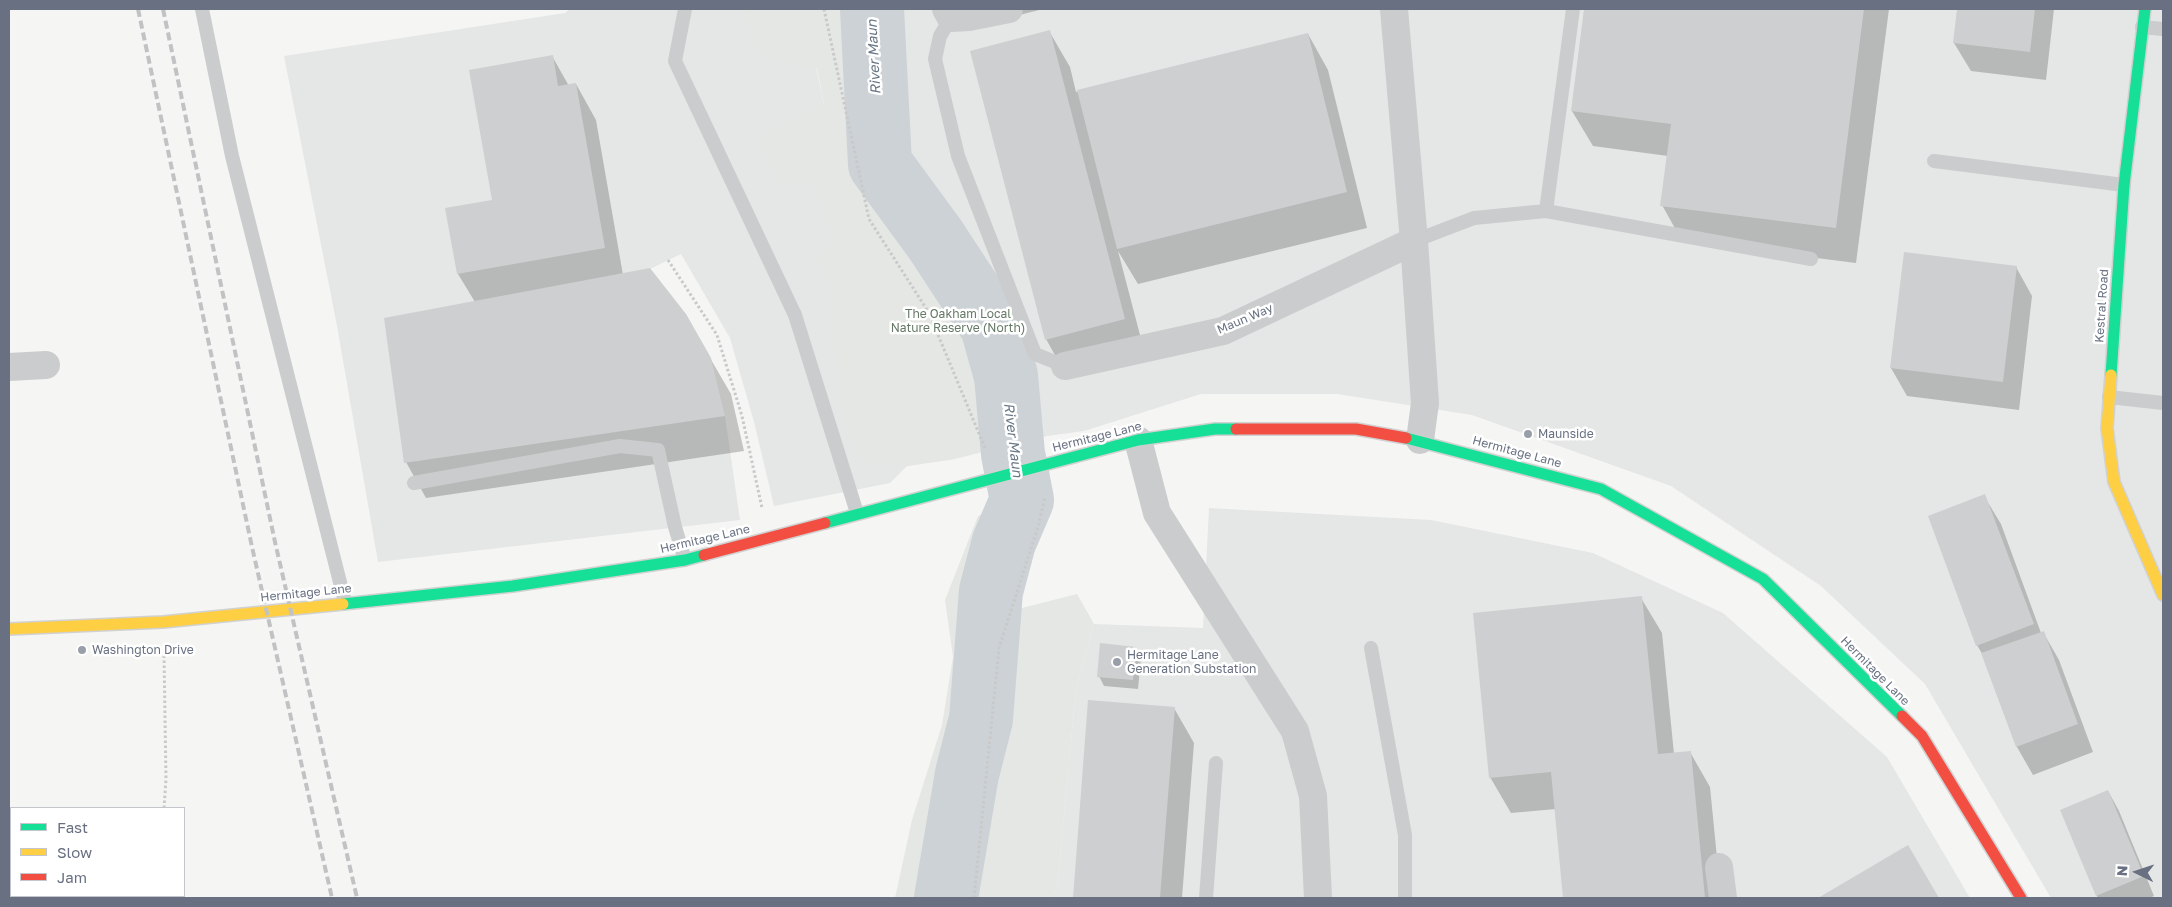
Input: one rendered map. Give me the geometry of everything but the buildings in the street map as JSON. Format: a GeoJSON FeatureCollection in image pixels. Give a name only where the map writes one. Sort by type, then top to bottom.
{"type":"FeatureCollection","features":[{"type":"Feature","properties":{"kind":"street"},"geometry":{"type":"LineString","coordinates":[[948,13],[969,17],[1009,9]]}},
{"type":"Feature","properties":{"kind":"street"},"geometry":{"type":"LineString","coordinates":[[1394,9],[1414,241],[1425,403],[1420,440]]}},
{"type":"Feature","properties":{"kind":"street","name":"Kestral Road"},"geometry":{"type":"LineString","coordinates":[[2145,9],[2124,185],[2107,428],[2114,482],[2161,581],[2163,595]]}},
{"type":"Feature","properties":{"kind":"street","name":"Maun Way"},"geometry":{"type":"LineString","coordinates":[[1066,366],[1223,331],[1414,241]]}},
{"type":"Feature","properties":{"kind":"street"},"geometry":{"type":"LineString","coordinates":[[9,367],[46,365]]}},
{"type":"Feature","properties":{"kind":"street","name":"Hermitage Lane"},"geometry":{"type":"LineString","coordinates":[[9,629],[163,622],[513,586],[685,560],[1138,440],[1215,429],[1356,429],[1420,440],[1600,489],[1763,579],[1922,736],[2021,898]]}},
{"type":"Feature","properties":{"kind":"street"},"geometry":{"type":"LineString","coordinates":[[1138,440],[1157,513],[1295,731],[1312,796],[1318,898]]}},
{"type":"Feature","properties":{"kind":"street"},"geometry":{"type":"LineString","coordinates":[[1719,867],[1723,898]]}},
{"type":"Feature","properties":{"kind":"lane"},"geometry":{"type":"LineString","coordinates":[[202,9],[232,156],[345,602]]}},
{"type":"Feature","properties":{"kind":"lane"},"geometry":{"type":"LineString","coordinates":[[685,9],[675,61],[795,315],[857,513]]}},
{"type":"Feature","properties":{"kind":"lane"},"geometry":{"type":"LineString","coordinates":[[1546,211],[1574,9]]}},
{"type":"Feature","properties":{"kind":"lane"},"geometry":{"type":"LineString","coordinates":[[948,13],[935,59],[958,156],[1035,354],[1066,366]]}},
{"type":"Feature","properties":{"kind":"lane"},"geometry":{"type":"LineString","coordinates":[[2142,27],[2163,29]]}},
{"type":"Feature","properties":{"kind":"lane"},"geometry":{"type":"LineString","coordinates":[[1934,161],[2124,185]]}},
{"type":"Feature","properties":{"kind":"lane"},"geometry":{"type":"LineString","coordinates":[[1414,241],[1474,218],[1546,211],[1811,259]]}},
{"type":"Feature","properties":{"kind":"lane"},"geometry":{"type":"LineString","coordinates":[[2109,396],[2163,403]]}},
{"type":"Feature","properties":{"kind":"lane"},"geometry":{"type":"LineString","coordinates":[[414,483],[620,446],[658,450],[675,527],[685,560]]}},
{"type":"Feature","properties":{"kind":"lane"},"geometry":{"type":"LineString","coordinates":[[1371,648],[1404,835],[1405,898]]}},
{"type":"Feature","properties":{"kind":"lane"},"geometry":{"type":"LineString","coordinates":[[1206,898],[1216,763]]}},
{"type":"Feature","properties":{"kind":"path"},"geometry":{"type":"LineString","coordinates":[[824,9],[869,219],[928,313],[1001,475]]}},
{"type":"Feature","properties":{"kind":"path"},"geometry":{"type":"LineString","coordinates":[[668,260],[718,335],[742,416],[768,538]]}},
{"type":"Feature","properties":{"kind":"path"},"geometry":{"type":"LineString","coordinates":[[974,898],[999,648],[1038,527],[1047,489],[1035,467]]}},
{"type":"Feature","properties":{"kind":"path"},"geometry":{"type":"LineString","coordinates":[[163,622],[166,779],[164,807]]}},
{"type":"Feature","properties":{"kind":"shaded area"},"geometry":{"type":"Polygon","coordinates":[[[570,9],[804,9],[824,105],[955,459],[907,466],[890,483],[774,506],[754,422],[730,338],[681,254],[650,269],[686,314],[711,358],[725,416],[740,520],[378,562],[337,326],[284,56],[565,13],[570,9]]]}},
{"type":"Feature","properties":{"kind":"shaded area"},"geometry":{"type":"Polygon","coordinates":[[[894,9],[2163,9],[2163,898],[2051,898],[1925,684],[1821,586],[1671,486],[1472,415],[1337,394],[1201,394],[1084,431],[1047,436],[997,285],[980,278],[909,176],[894,9]]]}},
{"type":"Feature","properties":{"kind":"shaded area"},"geometry":{"type":"Polygon","coordinates":[[[1209,508],[1431,520],[1593,553],[1723,613],[1887,757],[1970,898],[1050,898],[1057,889],[1076,689],[1094,624],[1203,628],[1209,508]]]}},
{"type":"Feature","properties":{"kind":"green space","name":"The Oakham Local Nature Reserve (North)"},"geometry":{"type":"Polygon","coordinates":[[[744,9],[894,9],[909,176],[980,278],[997,285],[1047,436],[955,459],[907,466],[866,464],[845,426],[836,372],[831,287],[817,257],[834,243],[811,181],[778,187],[759,136],[824,105],[817,68],[759,59],[744,9]]]}},
{"type":"Feature","properties":{"kind":"green space"},"geometry":{"type":"Polygon","coordinates":[[[1006,504],[1022,547],[1006,600],[1022,608],[1077,594],[1094,624],[1076,689],[1057,889],[1050,898],[895,898],[912,820],[942,725],[953,657],[945,600],[978,516],[1006,504]]]}},
{"type":"Feature","properties":{"kind":"waterway","name":"River Maun"},"geometry":{"type":"LineString","coordinates":[[872,9],[880,164],[935,239],[992,326],[1006,376],[1013,454],[1022,500],[1004,542],[991,591],[981,719],[967,774],[946,898]]}},
{"type":"Feature","properties":{"kind":"railway"},"geometry":{"type":"LineString","coordinates":[[138,9],[252,547],[332,898]]}},
{"type":"Feature","properties":{"kind":"railway"},"geometry":{"type":"LineString","coordinates":[[163,9],[275,542],[357,898]]}},
{"type":"Feature","properties":{"kind":"traffic: fast"},"geometry":{"type":"LineString","coordinates":[[2111,375],[2124,185],[2145,9]]}},
{"type":"Feature","properties":{"kind":"traffic: fast"},"geometry":{"type":"LineString","coordinates":[[825,523],[1138,440],[1215,429],[1236,429]]}},
{"type":"Feature","properties":{"kind":"traffic: fast"},"geometry":{"type":"LineString","coordinates":[[1406,438],[1601,489],[1763,579],[1902,716]]}},
{"type":"Feature","properties":{"kind":"traffic: fast"},"geometry":{"type":"LineString","coordinates":[[343,604],[513,586],[685,560],[704,555]]}},
{"type":"Feature","properties":{"kind":"traffic: slow"},"geometry":{"type":"LineString","coordinates":[[2111,375],[2107,428],[2114,482],[2163,595]]}},
{"type":"Feature","properties":{"kind":"traffic: slow"},"geometry":{"type":"LineString","coordinates":[[9,629],[163,622],[343,604]]}},
{"type":"Feature","properties":{"kind":"traffic: jam"},"geometry":{"type":"LineString","coordinates":[[1236,429],[1356,429],[1406,438]]}},
{"type":"Feature","properties":{"kind":"traffic: jam"},"geometry":{"type":"LineString","coordinates":[[704,555],[825,523]]}},
{"type":"Feature","properties":{"kind":"traffic: jam"},"geometry":{"type":"LineString","coordinates":[[1902,716],[1922,736],[2021,898]]}},
{"type":"Feature","properties":{"kind":"place","name":"Maunside"},"geometry":{"type":"Point","coordinates":[1528,434]}},
{"type":"Feature","properties":{"kind":"place","name":"Washington Drive"},"geometry":{"type":"Point","coordinates":[82,650]}},
{"type":"Feature","properties":{"kind":"place","name":"Hermitage Lane Generation Substation"},"geometry":{"type":"Point","coordinates":[1117,662]}}]}
